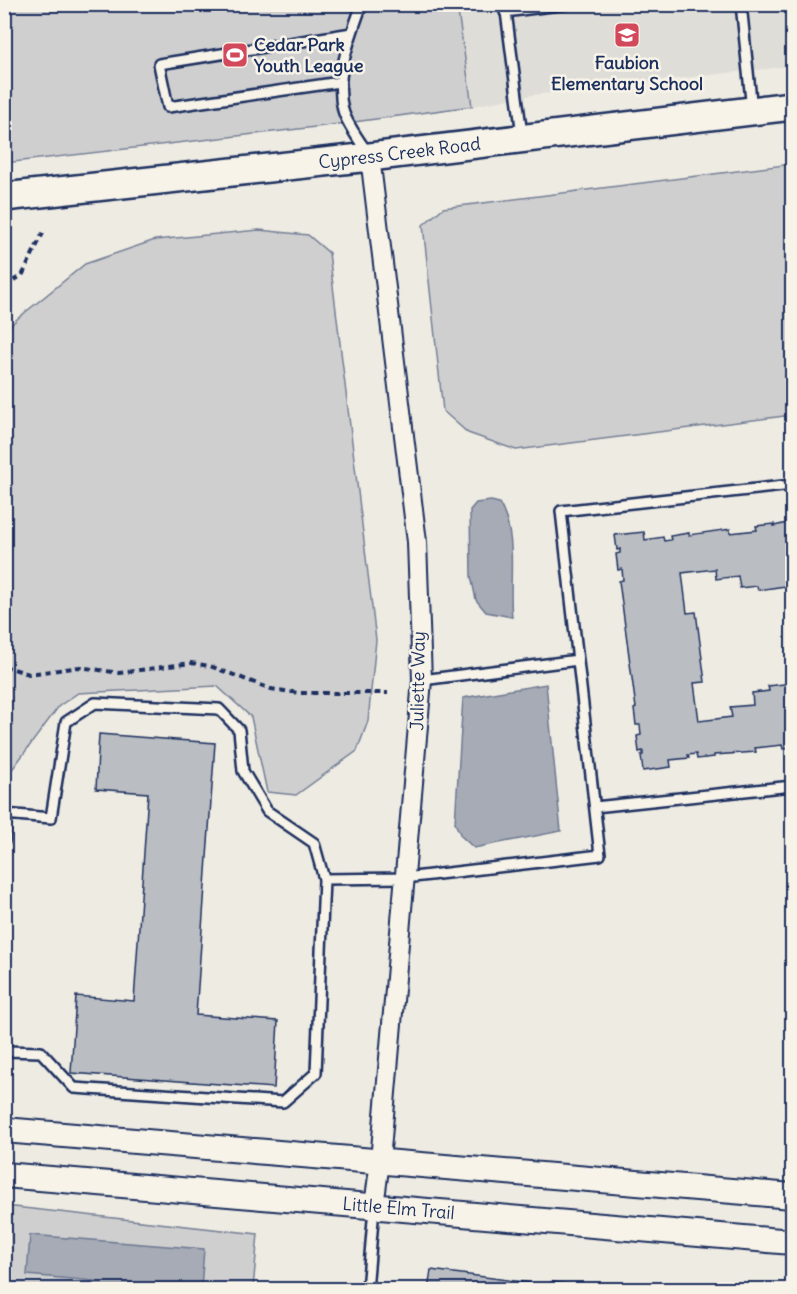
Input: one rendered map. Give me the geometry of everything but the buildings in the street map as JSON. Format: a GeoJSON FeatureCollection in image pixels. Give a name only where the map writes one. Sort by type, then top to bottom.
{"type":"FeatureCollection","features":[{"type":"Feature","properties":{"kind":"main road","name":"Cypress Creek Road"},"geometry":{"type":"LineString","coordinates":[[4,197],[370,157],[792,106]]}},
{"type":"Feature","properties":{"kind":"street","name":"Juliette Way"},"geometry":{"type":"LineString","coordinates":[[370,157],[417,542],[422,680],[380,1161],[374,1206]]}},
{"type":"Feature","properties":{"kind":"street"},"geometry":{"type":"LineString","coordinates":[[4,1130],[792,1196]]}},
{"type":"Feature","properties":{"kind":"street","name":"Little Elm Trail"},"geometry":{"type":"LineString","coordinates":[[4,1175],[792,1242]]}},
{"type":"Feature","properties":{"kind":"lane"},"geometry":{"type":"LineString","coordinates":[[362,4],[340,82],[343,112],[370,157]]}},
{"type":"Feature","properties":{"kind":"lane"},"geometry":{"type":"LineString","coordinates":[[522,138],[505,8],[567,4]]}},
{"type":"Feature","properties":{"kind":"lane"},"geometry":{"type":"LineString","coordinates":[[741,4],[752,111]]}},
{"type":"Feature","properties":{"kind":"lane"},"geometry":{"type":"LineString","coordinates":[[340,82],[168,107],[159,64],[352,33]]}},
{"type":"Feature","properties":{"kind":"lane"},"geometry":{"type":"LineString","coordinates":[[324,879],[405,878],[600,855],[561,511],[792,485]]}},
{"type":"Feature","properties":{"kind":"lane"},"geometry":{"type":"LineString","coordinates":[[422,680],[578,660]]}},
{"type":"Feature","properties":{"kind":"lane"},"geometry":{"type":"LineString","coordinates":[[4,841],[5,814],[51,818],[66,722],[95,703],[219,708],[239,730],[243,771],[267,811],[314,843],[324,879],[316,1073],[283,1102],[74,1088],[41,1053],[4,1051]]}},
{"type":"Feature","properties":{"kind":"lane"},"geometry":{"type":"LineString","coordinates":[[595,807],[792,786]]}},
{"type":"Feature","properties":{"kind":"lane"},"geometry":{"type":"LineString","coordinates":[[367,1290],[374,1206]]}},
{"type":"Feature","properties":{"kind":"path"},"geometry":{"type":"LineString","coordinates":[[4,285],[22,276],[43,233]]}},
{"type":"Feature","properties":{"kind":"path"},"geometry":{"type":"LineString","coordinates":[[4,666],[30,674],[80,667],[119,673],[191,663],[210,666],[271,689],[299,693],[388,693]]}},
{"type":"Feature","properties":{"kind":"shaded area","name":"Cedar Park Youth League"},"geometry":{"type":"Polygon","coordinates":[[[4,5],[457,5],[472,106],[324,126],[5,163],[4,5]]]}},
{"type":"Feature","properties":{"kind":"shaded area","name":"Faubion Elementary School"},"geometry":{"type":"Polygon","coordinates":[[[457,5],[792,5],[792,66],[532,95],[472,106],[457,5]]]}},
{"type":"Feature","properties":{"kind":"shaded area"},"geometry":{"type":"Polygon","coordinates":[[[792,164],[792,415],[516,450],[468,433],[443,411],[423,225],[443,208],[792,164]]]}},
{"type":"Feature","properties":{"kind":"shaded area"},"geometry":{"type":"Polygon","coordinates":[[[259,230],[308,235],[329,253],[376,640],[368,721],[357,751],[296,795],[267,792],[251,717],[217,686],[78,693],[59,706],[8,775],[5,775],[5,331],[85,264],[155,240],[259,230]]]}},
{"type":"Feature","properties":{"kind":"shaded area"},"geometry":{"type":"Polygon","coordinates":[[[491,501],[499,503],[509,530],[512,558],[512,617],[486,612],[476,600],[471,576],[470,510],[476,503],[491,501]]]}},
{"type":"Feature","properties":{"kind":"shaded area"},"geometry":{"type":"Polygon","coordinates":[[[546,684],[561,831],[474,848],[461,836],[455,823],[463,698],[546,684]]]}},
{"type":"Feature","properties":{"kind":"shaded area"},"geometry":{"type":"Polygon","coordinates":[[[5,1206],[258,1234],[253,1289],[5,1290],[5,1206]]]}},
{"type":"Feature","properties":{"kind":"shaded area"},"geometry":{"type":"Polygon","coordinates":[[[30,1235],[204,1249],[201,1289],[94,1289],[94,1281],[27,1275],[30,1235]]]}},
{"type":"Feature","properties":{"kind":"place","name":"Faubion Elementary School"},"geometry":{"type":"Point","coordinates":[627,35]}},
{"type":"Feature","properties":{"kind":"place","name":"Cedar Park Youth League"},"geometry":{"type":"Point","coordinates":[235,55]}}]}
